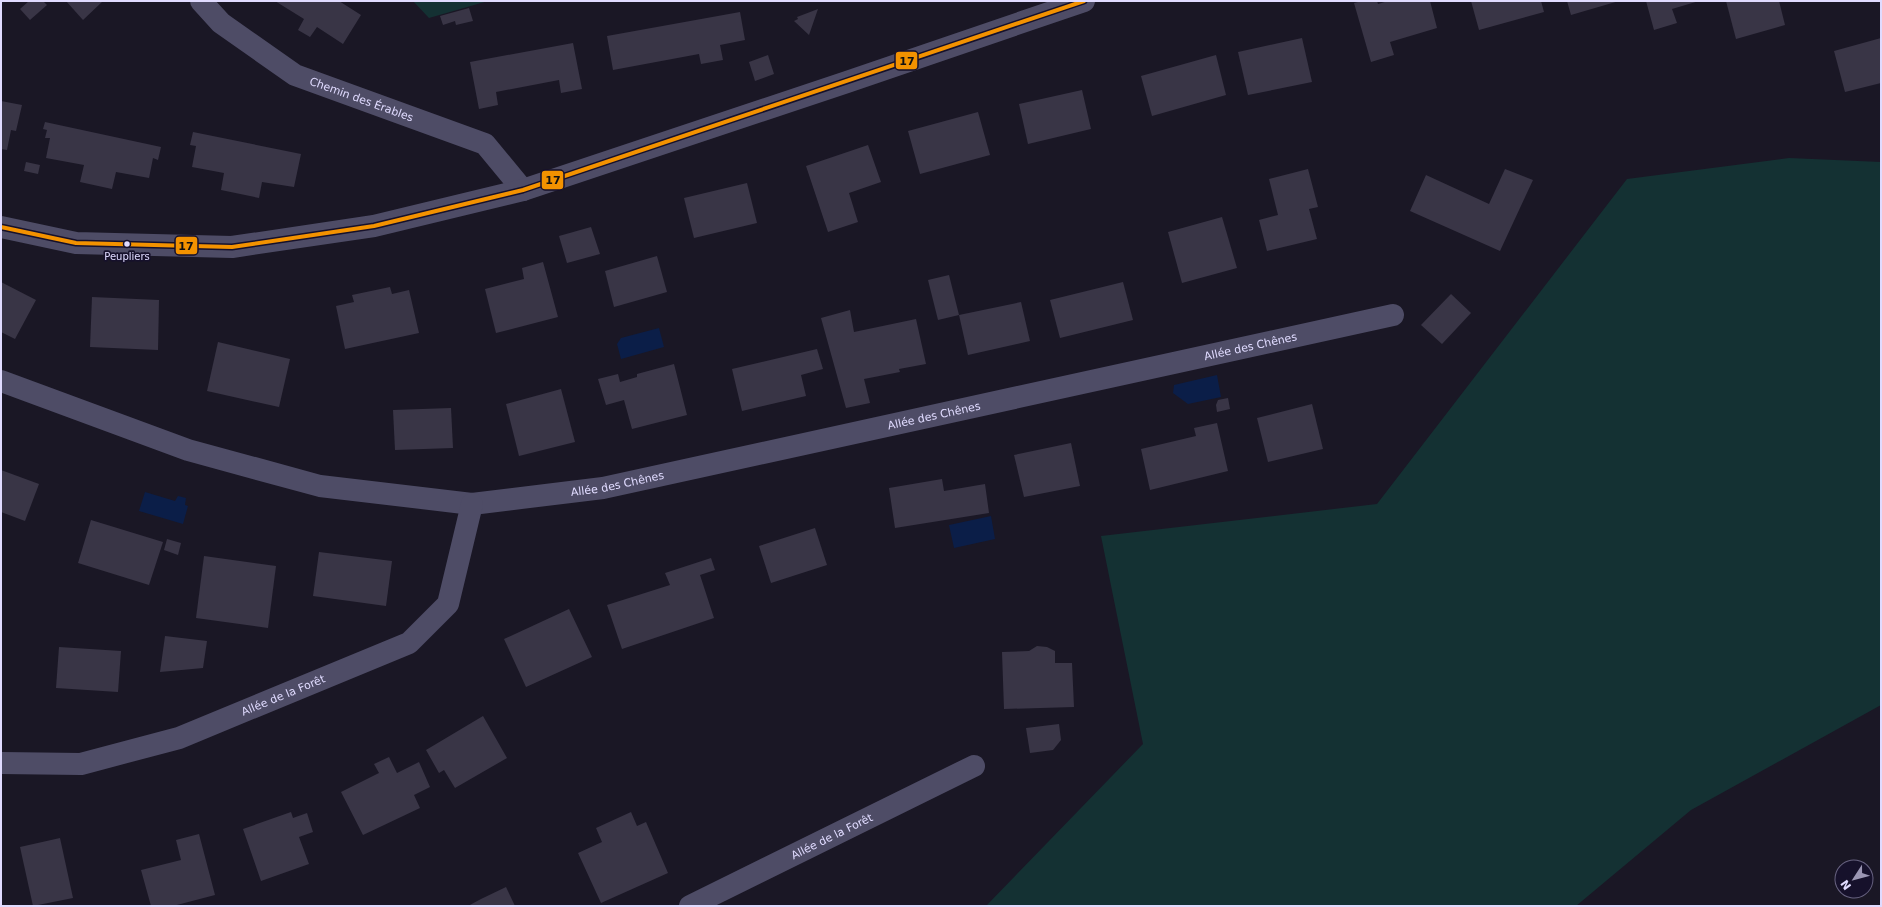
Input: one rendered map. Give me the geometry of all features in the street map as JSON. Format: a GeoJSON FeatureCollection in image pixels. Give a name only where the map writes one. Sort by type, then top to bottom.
{"type":"FeatureCollection","features":[{"type":"Feature","properties":{"kind":"street","name":"Chemin des Érables"},"geometry":{"type":"LineString","coordinates":[[201,1],[221,23],[295,76],[485,144],[522,190]]}},
{"type":"Feature","properties":{"kind":"street"},"geometry":{"type":"LineString","coordinates":[[1,227],[76,243],[232,247],[374,226],[522,190],[847,82],[1084,1]]}},
{"type":"Feature","properties":{"kind":"street","name":"Allée des Chênes"},"geometry":{"type":"LineString","coordinates":[[1,381],[188,450],[320,486],[472,504],[603,488],[1393,315]]}},
{"type":"Feature","properties":{"kind":"street","name":"Allée de la Forêt"},"geometry":{"type":"LineString","coordinates":[[1,763],[81,764],[179,738],[408,643],[448,604],[472,504]]}},
{"type":"Feature","properties":{"kind":"street","name":"Allée de la Forêt"},"geometry":{"type":"LineString","coordinates":[[690,906],[974,766]]}},
{"type":"Feature","properties":{"kind":"green space"},"geometry":{"type":"Polygon","coordinates":[[[413,1],[488,1],[429,18],[413,1]]]}},
{"type":"Feature","properties":{"kind":"green space"},"geometry":{"type":"Polygon","coordinates":[[[1789,158],[1881,162],[1881,705],[1691,810],[1576,906],[986,906],[1143,744],[1101,536],[1377,504],[1627,179],[1789,158]]]}},
{"type":"Feature","properties":{"kind":"water"},"geometry":{"type":"Polygon","coordinates":[[[659,328],[664,347],[621,359],[617,344],[621,338],[659,328]]]}},
{"type":"Feature","properties":{"kind":"water"},"geometry":{"type":"Polygon","coordinates":[[[1217,375],[1221,397],[1188,404],[1173,393],[1174,385],[1217,375]]]}},
{"type":"Feature","properties":{"kind":"water"},"geometry":{"type":"Polygon","coordinates":[[[145,492],[175,501],[178,496],[186,498],[185,505],[188,506],[183,524],[139,511],[145,492]]]}},
{"type":"Feature","properties":{"kind":"water"},"geometry":{"type":"Polygon","coordinates":[[[991,516],[995,539],[954,548],[949,525],[991,516]]]}},
{"type":"Feature","properties":{"kind":"building"},"geometry":{"type":"Polygon","coordinates":[[[29,1],[43,1],[47,5],[30,20],[20,9],[29,1]]]}},
{"type":"Feature","properties":{"kind":"building"},"geometry":{"type":"Polygon","coordinates":[[[66,1],[103,1],[83,20],[66,1]]]}},
{"type":"Feature","properties":{"kind":"building"},"geometry":{"type":"Polygon","coordinates":[[[275,1],[339,1],[361,15],[343,44],[317,27],[310,37],[298,30],[304,19],[275,1]]]}},
{"type":"Feature","properties":{"kind":"building"},"geometry":{"type":"Polygon","coordinates":[[[1362,1],[1377,1],[1378,4],[1388,1],[1430,1],[1437,28],[1390,42],[1394,55],[1371,62],[1354,3],[1362,1]]]}},
{"type":"Feature","properties":{"kind":"building"},"geometry":{"type":"Polygon","coordinates":[[[1471,1],[1541,1],[1544,12],[1479,30],[1471,1]]]}},
{"type":"Feature","properties":{"kind":"building"},"geometry":{"type":"Polygon","coordinates":[[[1567,1],[1619,1],[1571,15],[1567,1]]]}},
{"type":"Feature","properties":{"kind":"building"},"geometry":{"type":"Polygon","coordinates":[[[1646,1],[1699,1],[1672,9],[1677,23],[1654,30],[1646,1]]]}},
{"type":"Feature","properties":{"kind":"building"},"geometry":{"type":"Polygon","coordinates":[[[1726,1],[1779,1],[1785,25],[1736,39],[1726,1]]]}},
{"type":"Feature","properties":{"kind":"building"},"geometry":{"type":"Polygon","coordinates":[[[469,8],[473,21],[456,25],[455,21],[443,25],[440,16],[469,8]]]}},
{"type":"Feature","properties":{"kind":"building"},"geometry":{"type":"Polygon","coordinates":[[[818,9],[809,35],[794,21],[798,19],[797,17],[818,9]]]}},
{"type":"Feature","properties":{"kind":"building"},"geometry":{"type":"Polygon","coordinates":[[[740,12],[745,40],[720,45],[723,60],[701,64],[699,54],[613,70],[607,36],[740,12]]]}},
{"type":"Feature","properties":{"kind":"building"},"geometry":{"type":"Polygon","coordinates":[[[1302,38],[1312,82],[1248,95],[1238,52],[1302,38]]]}},
{"type":"Feature","properties":{"kind":"building"},"geometry":{"type":"Polygon","coordinates":[[[1881,38],[1881,83],[1845,92],[1834,51],[1881,38]]]}},
{"type":"Feature","properties":{"kind":"building"},"geometry":{"type":"Polygon","coordinates":[[[573,43],[582,89],[561,93],[559,80],[496,92],[498,105],[479,109],[470,62],[573,43]]]}},
{"type":"Feature","properties":{"kind":"building"},"geometry":{"type":"Polygon","coordinates":[[[768,55],[774,74],[755,81],[749,62],[768,55]]]}},
{"type":"Feature","properties":{"kind":"building"},"geometry":{"type":"Polygon","coordinates":[[[1216,55],[1226,95],[1152,116],[1141,76],[1216,55]]]}},
{"type":"Feature","properties":{"kind":"building"},"geometry":{"type":"Polygon","coordinates":[[[1082,90],[1091,129],[1028,144],[1019,104],[1082,90]]]}},
{"type":"Feature","properties":{"kind":"building"},"geometry":{"type":"Polygon","coordinates":[[[1,101],[22,105],[16,131],[11,130],[7,150],[1,149],[1,101]]]}},
{"type":"Feature","properties":{"kind":"building"},"geometry":{"type":"Polygon","coordinates":[[[978,112],[990,155],[920,174],[908,131],[978,112]]]}},
{"type":"Feature","properties":{"kind":"building"},"geometry":{"type":"Polygon","coordinates":[[[45,122],[161,147],[158,160],[153,158],[149,178],[116,172],[112,189],[80,182],[84,165],[46,158],[50,138],[45,138],[47,130],[43,129],[45,122]]]}},
{"type":"Feature","properties":{"kind":"building"},"geometry":{"type":"Polygon","coordinates":[[[193,132],[301,154],[294,187],[262,182],[259,198],[221,190],[224,173],[192,167],[196,146],[190,145],[193,132]]]}},
{"type":"Feature","properties":{"kind":"building"},"geometry":{"type":"Polygon","coordinates":[[[868,145],[881,182],[849,193],[858,222],[828,232],[806,166],[868,145]]]}},
{"type":"Feature","properties":{"kind":"building"},"geometry":{"type":"Polygon","coordinates":[[[26,162],[40,165],[38,174],[24,171],[26,162]]]}},
{"type":"Feature","properties":{"kind":"building"},"geometry":{"type":"Polygon","coordinates":[[[1308,169],[1318,207],[1309,209],[1317,239],[1267,251],[1259,220],[1278,215],[1269,179],[1308,169]]]}},
{"type":"Feature","properties":{"kind":"building"},"geometry":{"type":"Polygon","coordinates":[[[1505,169],[1533,180],[1500,251],[1410,211],[1426,175],[1489,204],[1505,169]]]}},
{"type":"Feature","properties":{"kind":"building"},"geometry":{"type":"Polygon","coordinates":[[[747,183],[757,223],[694,238],[684,198],[747,183]]]}},
{"type":"Feature","properties":{"kind":"building"},"geometry":{"type":"Polygon","coordinates":[[[1222,217],[1237,268],[1182,283],[1168,232],[1222,217]]]}},
{"type":"Feature","properties":{"kind":"building"},"geometry":{"type":"Polygon","coordinates":[[[591,227],[600,254],[567,263],[559,236],[591,227]]]}},
{"type":"Feature","properties":{"kind":"building"},"geometry":{"type":"Polygon","coordinates":[[[657,256],[667,292],[614,307],[605,271],[657,256]]]}},
{"type":"Feature","properties":{"kind":"building"},"geometry":{"type":"Polygon","coordinates":[[[543,262],[558,317],[496,333],[485,289],[524,279],[522,268],[543,262]]]}},
{"type":"Feature","properties":{"kind":"building"},"geometry":{"type":"Polygon","coordinates":[[[949,275],[959,315],[938,320],[928,280],[949,275]]]}},
{"type":"Feature","properties":{"kind":"building"},"geometry":{"type":"Polygon","coordinates":[[[1,282],[36,300],[15,339],[1,332],[1,282]]]}},
{"type":"Feature","properties":{"kind":"building"},"geometry":{"type":"Polygon","coordinates":[[[1123,282],[1133,320],[1060,338],[1050,300],[1123,282]]]}},
{"type":"Feature","properties":{"kind":"building"},"geometry":{"type":"Polygon","coordinates":[[[390,287],[392,294],[409,290],[419,333],[345,349],[336,306],[354,302],[352,295],[390,287]]]}},
{"type":"Feature","properties":{"kind":"building"},"geometry":{"type":"Polygon","coordinates":[[[1451,294],[1471,313],[1442,344],[1421,325],[1451,294]]]}},
{"type":"Feature","properties":{"kind":"building"},"geometry":{"type":"Polygon","coordinates":[[[92,297],[159,300],[158,350],[90,347],[92,297]]]}},
{"type":"Feature","properties":{"kind":"building"},"geometry":{"type":"Polygon","coordinates":[[[1021,302],[1030,341],[968,355],[959,315],[1021,302]]]}},
{"type":"Feature","properties":{"kind":"building"},"geometry":{"type":"Polygon","coordinates":[[[850,310],[854,332],[916,319],[926,364],[899,369],[900,372],[864,379],[870,403],[846,408],[821,318],[850,310]]]}},
{"type":"Feature","properties":{"kind":"building"},"geometry":{"type":"Polygon","coordinates":[[[218,342],[290,359],[279,407],[207,391],[218,342]]]}},
{"type":"Feature","properties":{"kind":"building"},"geometry":{"type":"Polygon","coordinates":[[[817,349],[823,369],[801,375],[806,396],[742,411],[732,369],[817,349]]]}},
{"type":"Feature","properties":{"kind":"building"},"geometry":{"type":"Polygon","coordinates":[[[674,364],[687,415],[632,429],[624,400],[606,405],[598,379],[618,374],[620,382],[637,377],[637,374],[674,364]]]}},
{"type":"Feature","properties":{"kind":"building"},"geometry":{"type":"Polygon","coordinates":[[[561,389],[575,442],[519,456],[506,404],[561,389]]]}},
{"type":"Feature","properties":{"kind":"building"},"geometry":{"type":"Polygon","coordinates":[[[1228,398],[1230,409],[1217,412],[1216,405],[1218,400],[1228,398]]]}},
{"type":"Feature","properties":{"kind":"building"},"geometry":{"type":"Polygon","coordinates":[[[1312,404],[1323,449],[1268,462],[1257,418],[1312,404]]]}},
{"type":"Feature","properties":{"kind":"building"},"geometry":{"type":"Polygon","coordinates":[[[451,408],[453,448],[395,450],[393,410],[451,408]]]}},
{"type":"Feature","properties":{"kind":"building"},"geometry":{"type":"Polygon","coordinates":[[[1217,423],[1228,471],[1150,490],[1141,449],[1196,436],[1194,428],[1217,423]]]}},
{"type":"Feature","properties":{"kind":"building"},"geometry":{"type":"Polygon","coordinates":[[[1071,443],[1080,486],[1024,497],[1014,455],[1071,443]]]}},
{"type":"Feature","properties":{"kind":"building"},"geometry":{"type":"Polygon","coordinates":[[[1,470],[39,484],[25,521],[1,512],[1,470]]]}},
{"type":"Feature","properties":{"kind":"building"},"geometry":{"type":"Polygon","coordinates":[[[942,479],[944,491],[985,484],[989,513],[895,528],[889,488],[942,479]]]}},
{"type":"Feature","properties":{"kind":"building"},"geometry":{"type":"Polygon","coordinates":[[[91,520],[163,542],[149,585],[78,563],[91,520]]]}},
{"type":"Feature","properties":{"kind":"building"},"geometry":{"type":"Polygon","coordinates":[[[815,528],[827,565],[771,583],[759,546],[815,528]]]}},
{"type":"Feature","properties":{"kind":"building"},"geometry":{"type":"Polygon","coordinates":[[[167,539],[181,543],[178,555],[164,550],[167,539]]]}},
{"type":"Feature","properties":{"kind":"building"},"geometry":{"type":"Polygon","coordinates":[[[319,552],[392,561],[386,606],[313,596],[319,552]]]}},
{"type":"Feature","properties":{"kind":"building"},"geometry":{"type":"Polygon","coordinates":[[[204,556],[276,566],[268,628],[196,618],[204,556]]]}},
{"type":"Feature","properties":{"kind":"building"},"geometry":{"type":"Polygon","coordinates":[[[711,558],[715,570],[700,575],[714,618],[622,649],[607,605],[670,585],[665,573],[711,558]]]}},
{"type":"Feature","properties":{"kind":"building"},"geometry":{"type":"Polygon","coordinates":[[[569,609],[592,657],[526,687],[504,639],[569,609]]]}},
{"type":"Feature","properties":{"kind":"building"},"geometry":{"type":"Polygon","coordinates":[[[165,636],[207,641],[203,668],[160,672],[165,636]]]}},
{"type":"Feature","properties":{"kind":"building"},"geometry":{"type":"Polygon","coordinates":[[[1037,646],[1047,647],[1055,651],[1055,663],[1072,663],[1074,707],[1004,709],[1002,652],[1029,651],[1037,646]]]}},
{"type":"Feature","properties":{"kind":"building"},"geometry":{"type":"Polygon","coordinates":[[[59,647],[121,651],[118,692],[56,688],[59,647]]]}},
{"type":"Feature","properties":{"kind":"building"},"geometry":{"type":"Polygon","coordinates":[[[483,716],[507,758],[455,788],[444,770],[439,773],[426,750],[483,716]]]}},
{"type":"Feature","properties":{"kind":"building"},"geometry":{"type":"Polygon","coordinates":[[[1059,724],[1061,740],[1053,750],[1030,753],[1026,728],[1059,724]]]}},
{"type":"Feature","properties":{"kind":"building"},"geometry":{"type":"Polygon","coordinates":[[[389,757],[397,773],[419,762],[430,787],[414,795],[420,808],[363,835],[341,792],[379,773],[374,764],[389,757]]]}},
{"type":"Feature","properties":{"kind":"building"},"geometry":{"type":"Polygon","coordinates":[[[291,812],[293,818],[307,813],[313,832],[299,837],[309,864],[261,881],[243,829],[291,812]]]}},
{"type":"Feature","properties":{"kind":"building"},"geometry":{"type":"Polygon","coordinates":[[[631,812],[637,826],[646,822],[668,873],[601,903],[578,853],[602,842],[596,828],[631,812]]]}},
{"type":"Feature","properties":{"kind":"building"},"geometry":{"type":"Polygon","coordinates":[[[199,834],[215,895],[173,906],[151,906],[141,870],[181,860],[176,840],[199,834]]]}},
{"type":"Feature","properties":{"kind":"building"},"geometry":{"type":"Polygon","coordinates":[[[60,838],[73,898],[33,906],[20,847],[60,838]]]}},
{"type":"Feature","properties":{"kind":"building"},"geometry":{"type":"Polygon","coordinates":[[[506,887],[515,906],[468,906],[481,899],[506,887]]]}},
{"type":"Feature","properties":{"kind":"transit line","name":"17"},"geometry":{"type":"LineString","coordinates":[[1,227],[76,243],[232,247],[374,226],[523,190],[1084,1]]}},
{"type":"Feature","properties":{"kind":"place","name":"Peupliers"},"geometry":{"type":"Point","coordinates":[127,244]}}]}
